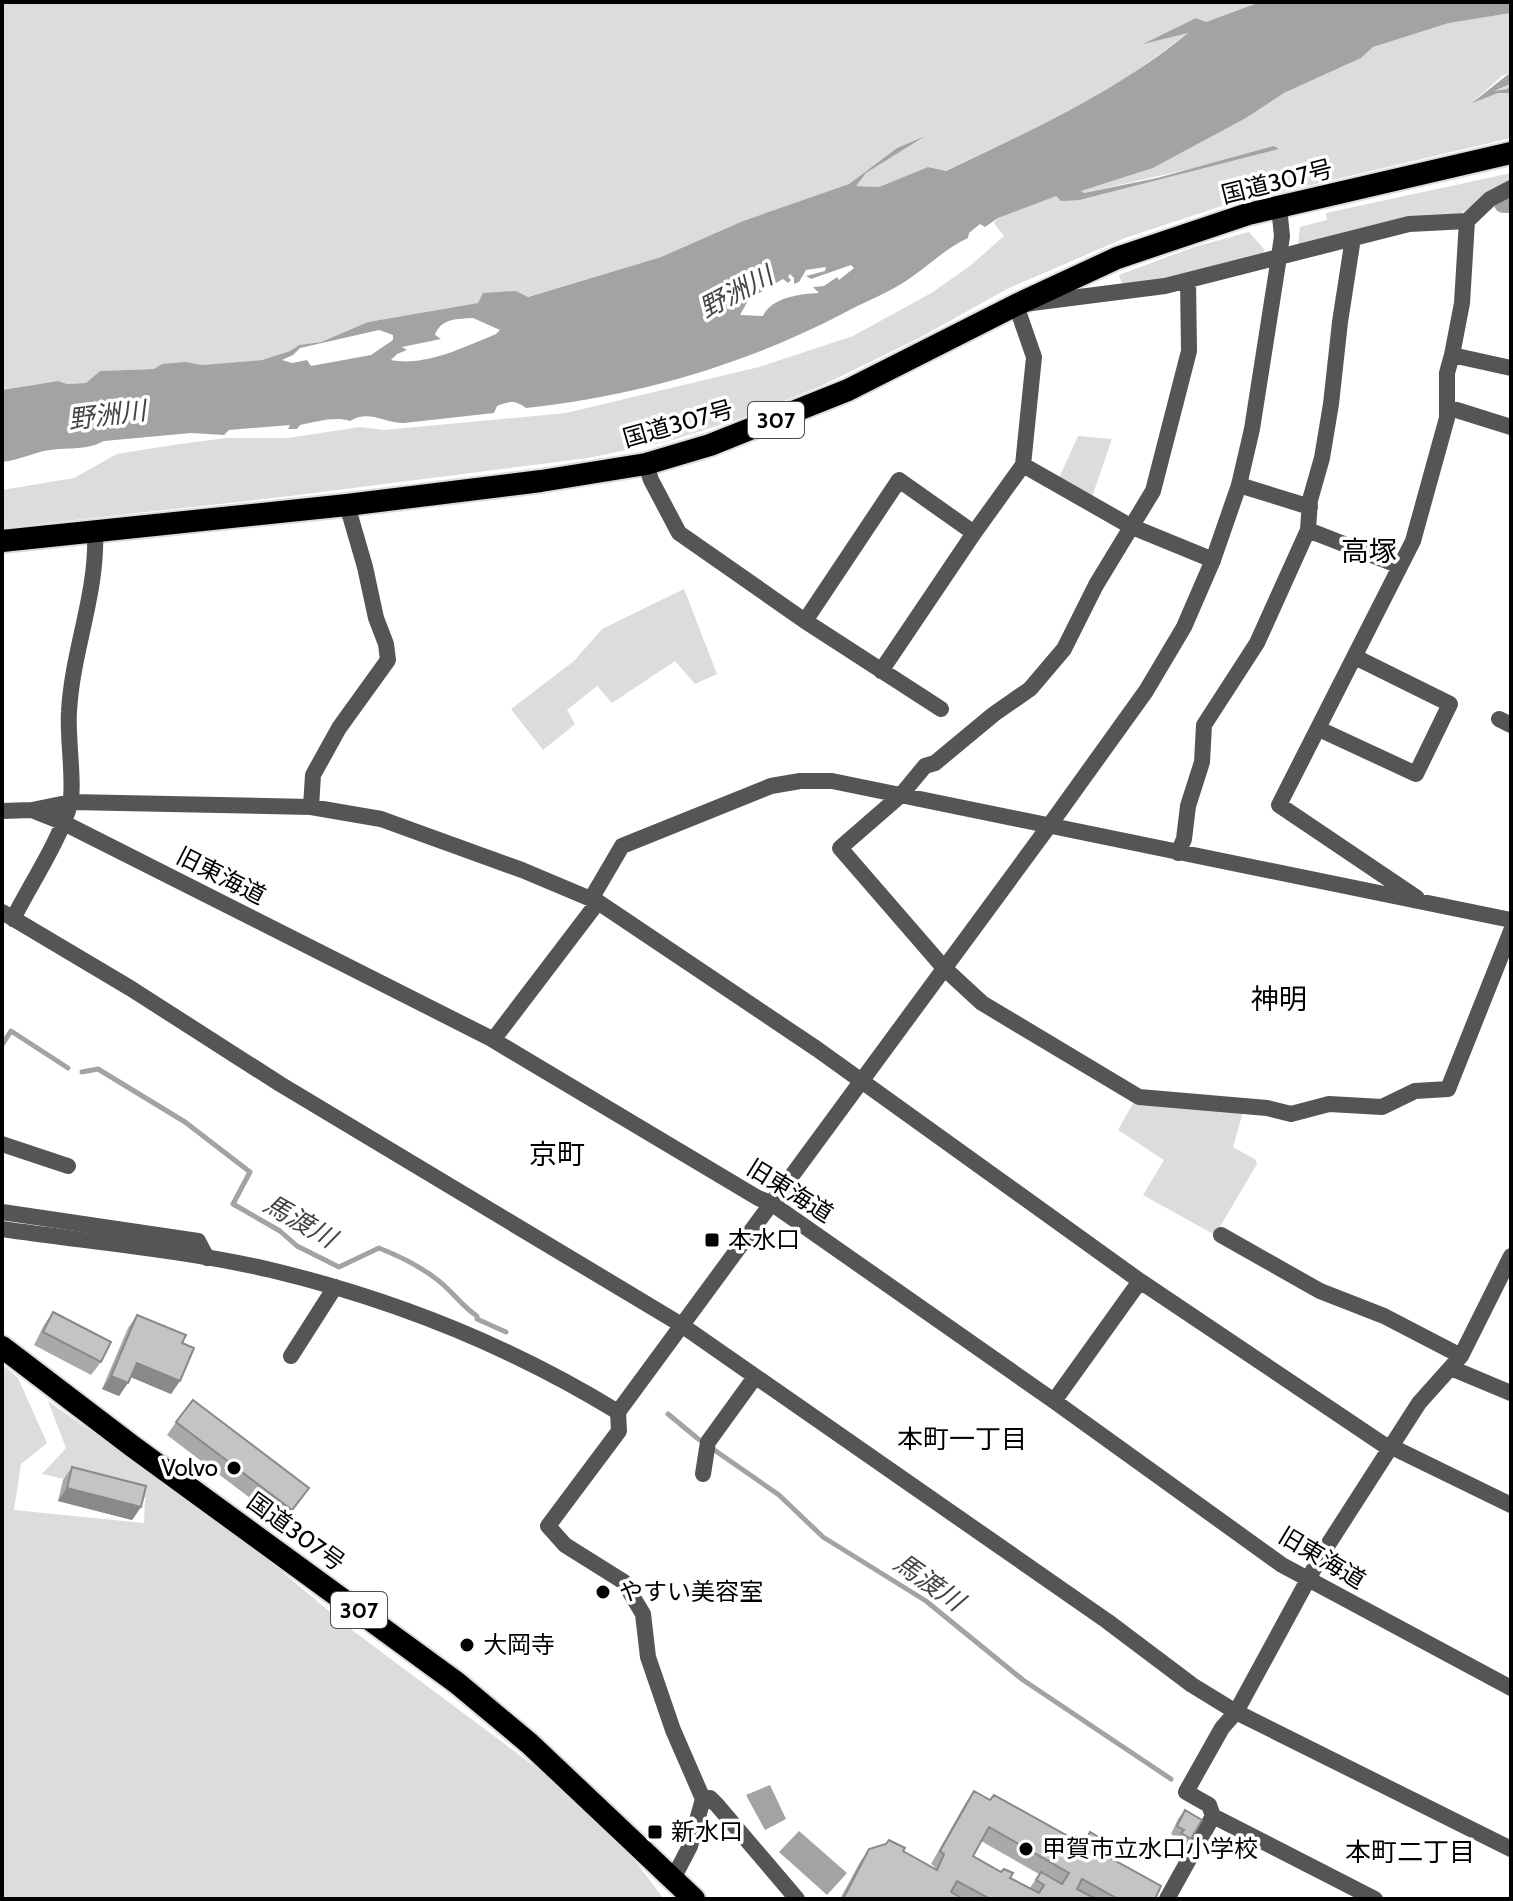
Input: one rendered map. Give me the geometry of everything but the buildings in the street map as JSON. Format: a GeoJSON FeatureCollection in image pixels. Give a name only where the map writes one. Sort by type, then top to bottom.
{"type":"FeatureCollection","features":[{"type":"Feature","properties":{"kind":"highway","name":"国道307号"},"geometry":{"type":"LineString","coordinates":[[2,541],[347,505],[541,481],[646,464],[710,445],[848,390],[1117,258],[1248,214],[1511,153]]}},
{"type":"Feature","properties":{"kind":"highway","name":"国道307号"},"geometry":{"type":"LineString","coordinates":[[2,1347],[132,1446],[457,1683],[530,1744],[694,1899]]}},
{"type":"Feature","properties":{"kind":"street"},"geometry":{"type":"LineString","coordinates":[[881,671],[1023,465],[1034,357],[1016,305],[1165,286],[1409,224],[1467,221],[1490,199],[1511,188]]}},
{"type":"Feature","properties":{"kind":"street"},"geometry":{"type":"LineString","coordinates":[[674,1877],[690,1846],[703,1799],[648,1657],[643,1614],[632,1593],[614,1573],[565,1545],[548,1526],[619,1431],[618,1412],[680,1324],[1049,826],[1146,691],[1184,627],[1213,560],[1239,485],[1252,429],[1282,236],[1279,207]]}},
{"type":"Feature","properties":{"kind":"street"},"geometry":{"type":"LineString","coordinates":[[1425,903],[1279,805],[1413,541],[1447,418],[1447,373],[1462,303],[1467,221]]}},
{"type":"Feature","properties":{"kind":"street"},"geometry":{"type":"LineString","coordinates":[[1178,853],[1202,762],[1204,725],[1257,643],[1308,530],[1327,426],[1353,238]]}},
{"type":"Feature","properties":{"kind":"street"},"geometry":{"type":"LineString","coordinates":[[1188,280],[1189,351],[1153,491],[1096,585],[1072,636],[1030,689],[935,763],[925,766],[901,795],[840,848],[944,968],[992,1011],[1139,1097],[1267,1108],[1291,1114],[1329,1104],[1382,1107],[1415,1091],[1448,1089],[1511,931]]}},
{"type":"Feature","properties":{"kind":"street"},"geometry":{"type":"LineString","coordinates":[[1452,355],[1511,368]]}},
{"type":"Feature","properties":{"kind":"street"},"geometry":{"type":"LineString","coordinates":[[1447,407],[1511,427]]}},
{"type":"Feature","properties":{"kind":"street"},"geometry":{"type":"LineString","coordinates":[[646,464],[656,491],[679,533],[805,621],[941,709]]}},
{"type":"Feature","properties":{"kind":"street"},"geometry":{"type":"LineString","coordinates":[[1023,465],[1130,526],[1213,560]]}},
{"type":"Feature","properties":{"kind":"street"},"geometry":{"type":"LineString","coordinates":[[805,621],[899,480],[974,533]]}},
{"type":"Feature","properties":{"kind":"street"},"geometry":{"type":"LineString","coordinates":[[1239,485],[1310,507]]}},
{"type":"Feature","properties":{"kind":"street"},"geometry":{"type":"LineString","coordinates":[[311,807],[313,775],[339,728],[388,660],[347,505]]}},
{"type":"Feature","properties":{"kind":"street"},"geometry":{"type":"LineString","coordinates":[[1308,530],[1400,566]]}},
{"type":"Feature","properties":{"kind":"street"},"geometry":{"type":"LineString","coordinates":[[95,531],[90,595],[70,699],[71,802],[7,916],[680,1324],[1107,1621],[1192,1685],[1236,1712],[1511,1849]]}},
{"type":"Feature","properties":{"kind":"street"},"geometry":{"type":"LineString","coordinates":[[1319,729],[1416,774],[1450,704],[1355,657]]}},
{"type":"Feature","properties":{"kind":"street"},"geometry":{"type":"LineString","coordinates":[[493,1040],[594,900],[622,846],[771,786],[800,781],[832,781],[1511,920]]}},
{"type":"Feature","properties":{"kind":"street"},"geometry":{"type":"LineString","coordinates":[[32,810],[71,802],[311,807],[381,819],[522,870],[594,900],[860,1080],[1140,1281],[1391,1448],[1509,1499]]}},
{"type":"Feature","properties":{"kind":"street","name":"旧東海道"},"geometry":{"type":"LineString","coordinates":[[2,811],[32,810],[62,822],[493,1040],[771,1203],[1307,1581],[1511,1688]]}},
{"type":"Feature","properties":{"kind":"street"},"geometry":{"type":"LineString","coordinates":[[2,1144],[68,1166]]}},
{"type":"Feature","properties":{"kind":"street"},"geometry":{"type":"LineString","coordinates":[[2,1212],[198,1241],[207,1258]]}},
{"type":"Feature","properties":{"kind":"street"},"geometry":{"type":"LineString","coordinates":[[2,1229],[207,1258],[335,1287],[425,1318],[495,1347],[618,1412]]}},
{"type":"Feature","properties":{"kind":"street"},"geometry":{"type":"LineString","coordinates":[[1221,1235],[1320,1291],[1384,1316],[1511,1393]]}},
{"type":"Feature","properties":{"kind":"street"},"geometry":{"type":"LineString","coordinates":[[1375,1899],[1213,1816],[1209,1805],[1186,1792],[1222,1728],[1236,1712],[1307,1581],[1419,1403],[1456,1362],[1511,1256]]}},
{"type":"Feature","properties":{"kind":"street"},"geometry":{"type":"LineString","coordinates":[[1054,1401],[1140,1281]]}},
{"type":"Feature","properties":{"kind":"street"},"geometry":{"type":"LineString","coordinates":[[291,1356],[335,1287]]}},
{"type":"Feature","properties":{"kind":"street"},"geometry":{"type":"LineString","coordinates":[[703,1474],[707,1447],[755,1377]]}},
{"type":"Feature","properties":{"kind":"street"},"geometry":{"type":"LineString","coordinates":[[703,1799],[710,1798],[717,1805],[797,1899]]}},
{"type":"Feature","properties":{"kind":"street"},"geometry":{"type":"LineString","coordinates":[[1167,1899],[1213,1816]]}},
{"type":"Feature","properties":{"kind":"shaded area"},"geometry":{"type":"Polygon","coordinates":[[[2,2],[1260,2],[1206,22],[1196,18],[1148,42],[1190,32],[1124,80],[1070,112],[945,171],[928,167],[879,187],[855,186],[866,173],[918,139],[897,148],[849,184],[743,221],[661,257],[527,297],[516,291],[478,303],[368,322],[321,342],[299,345],[262,360],[202,365],[186,362],[154,369],[100,371],[86,383],[58,381],[2,390],[2,2]]]}},
{"type":"Feature","properties":{"kind":"shaded area"},"geometry":{"type":"Polygon","coordinates":[[[1511,13],[1511,72],[1502,76],[1474,101],[1511,84],[1499,91],[1511,92],[1511,138],[1222,206],[1125,238],[1007,289],[921,337],[823,385],[742,418],[666,442],[588,458],[282,497],[2,528],[2,490],[74,478],[117,454],[226,438],[288,438],[360,427],[384,430],[566,413],[759,367],[853,336],[933,292],[971,265],[1004,236],[994,223],[998,218],[1057,195],[1081,200],[1278,149],[1084,193],[1080,191],[1153,168],[1246,118],[1284,93],[1361,58],[1373,47],[1449,23],[1511,13]]]}},
{"type":"Feature","properties":{"kind":"shaded area"},"geometry":{"type":"Polygon","coordinates":[[[1511,173],[1511,181],[1460,214],[1298,245],[1300,227],[1327,220],[1326,213],[1511,173]]]}},
{"type":"Feature","properties":{"kind":"shaded area"},"geometry":{"type":"Polygon","coordinates":[[[1249,232],[1264,249],[1263,258],[1123,287],[1119,275],[1194,247],[1249,232]]]}},
{"type":"Feature","properties":{"kind":"shaded area"},"geometry":{"type":"Polygon","coordinates":[[[1078,436],[1112,439],[1092,497],[1059,478],[1078,436]]]}},
{"type":"Feature","properties":{"kind":"shaded area"},"geometry":{"type":"Polygon","coordinates":[[[684,589],[717,674],[695,684],[675,661],[612,703],[597,686],[567,710],[575,724],[543,750],[511,709],[574,661],[602,629],[684,589]]]}},
{"type":"Feature","properties":{"kind":"shaded area"},"geometry":{"type":"Polygon","coordinates":[[[1133,1103],[1243,1112],[1233,1147],[1256,1160],[1257,1164],[1215,1235],[1143,1195],[1164,1160],[1118,1130],[1133,1103]]]}},
{"type":"Feature","properties":{"kind":"shaded area"},"geometry":{"type":"Polygon","coordinates":[[[2,1364],[18,1378],[47,1443],[21,1464],[14,1510],[144,1523],[145,1498],[42,1474],[66,1448],[48,1401],[230,1528],[348,1627],[550,1778],[635,1861],[664,1899],[2,1899],[2,1364]]]}},
{"type":"Feature","properties":{"kind":"water","name":"野洲川"},"geometry":{"type":"Polygon","coordinates":[[[1260,2],[1511,2],[1511,13],[1449,23],[1373,47],[1361,58],[1284,93],[1246,118],[1153,168],[1081,191],[1084,193],[1157,178],[1274,146],[1279,149],[1080,200],[1061,201],[1056,196],[998,218],[985,227],[980,224],[969,233],[968,238],[888,291],[806,332],[689,376],[567,403],[526,408],[509,402],[497,406],[494,413],[404,423],[364,416],[350,421],[319,421],[300,425],[297,429],[288,429],[290,425],[229,430],[224,435],[191,433],[104,441],[89,447],[48,450],[2,462],[2,390],[58,381],[86,383],[100,371],[154,369],[162,364],[186,362],[202,365],[262,360],[299,345],[321,342],[368,322],[478,303],[483,293],[516,291],[528,297],[661,257],[743,221],[849,184],[897,148],[925,136],[866,173],[856,186],[879,187],[928,167],[946,171],[1040,126],[1101,92],[1160,55],[1188,33],[1143,44],[1196,18],[1206,22],[1260,2]],[[851,265],[811,279],[806,276],[825,271],[826,267],[806,270],[799,282],[794,284],[790,274],[788,283],[783,279],[749,299],[740,315],[763,316],[780,301],[819,293],[813,287],[824,286],[837,277],[839,280],[854,268],[851,265]],[[473,318],[456,319],[438,329],[435,335],[441,339],[402,347],[407,350],[391,360],[431,358],[471,345],[500,330],[473,318]],[[379,330],[300,348],[282,360],[292,363],[307,360],[311,366],[371,355],[393,340],[393,335],[379,330]]]}},
{"type":"Feature","properties":{"kind":"water"},"geometry":{"type":"Polygon","coordinates":[[[1511,72],[1511,84],[1494,91],[1507,89],[1511,85],[1510,93],[1498,93],[1472,103],[1511,72]]]}},
{"type":"Feature","properties":{"kind":"water"},"geometry":{"type":"Polygon","coordinates":[[[770,1785],[786,1819],[765,1830],[746,1795],[770,1785]]]}},
{"type":"Feature","properties":{"kind":"water"},"geometry":{"type":"Polygon","coordinates":[[[799,1831],[847,1873],[827,1895],[779,1852],[799,1831]]]}},
{"type":"Feature","properties":{"kind":"waterway"},"geometry":{"type":"LineString","coordinates":[[1503,204],[1511,204]]}},
{"type":"Feature","properties":{"kind":"waterway","name":"馬渡川"},"geometry":{"type":"LineString","coordinates":[[2,1045],[11,1031],[68,1068]]}},
{"type":"Feature","properties":{"kind":"waterway","name":"馬渡川"},"geometry":{"type":"LineString","coordinates":[[82,1072],[98,1069],[185,1122],[250,1172],[233,1204],[280,1231],[297,1246],[339,1267],[379,1248],[435,1278],[477,1319],[506,1332]]}},
{"type":"Feature","properties":{"kind":"waterway","name":"馬渡川"},"geometry":{"type":"LineString","coordinates":[[668,1414],[779,1495],[823,1537],[926,1601],[1023,1680],[1171,1779]]}},
{"type":"Feature","properties":{"kind":"place","name":"本水口"},"geometry":{"type":"Point","coordinates":[712,1240]}},
{"type":"Feature","properties":{"kind":"place","name":"Volvo"},"geometry":{"type":"Point","coordinates":[234,1468]}},
{"type":"Feature","properties":{"kind":"place","name":"やすい美容室"},"geometry":{"type":"Point","coordinates":[603,1592]}},
{"type":"Feature","properties":{"kind":"place","name":"大岡寺"},"geometry":{"type":"Point","coordinates":[467,1645]}},
{"type":"Feature","properties":{"kind":"place","name":"新水口"},"geometry":{"type":"Point","coordinates":[655,1832]}},
{"type":"Feature","properties":{"kind":"place","name":"甲賀市立水口小学校"},"geometry":{"type":"Point","coordinates":[1026,1849]}},
{"type":"Feature","properties":{"kind":"district","name":"高塚"},"geometry":{"type":"Point","coordinates":[1369,551]}},
{"type":"Feature","properties":{"kind":"district","name":"神明"},"geometry":{"type":"Point","coordinates":[1279,999]}},
{"type":"Feature","properties":{"kind":"district","name":"京町"},"geometry":{"type":"Point","coordinates":[557,1154]}},
{"type":"Feature","properties":{"kind":"district","name":"本町一丁目"},"geometry":{"type":"Point","coordinates":[962,1439]}},
{"type":"Feature","properties":{"kind":"district","name":"本町二丁目"},"geometry":{"type":"Point","coordinates":[1410,1852]}}]}
